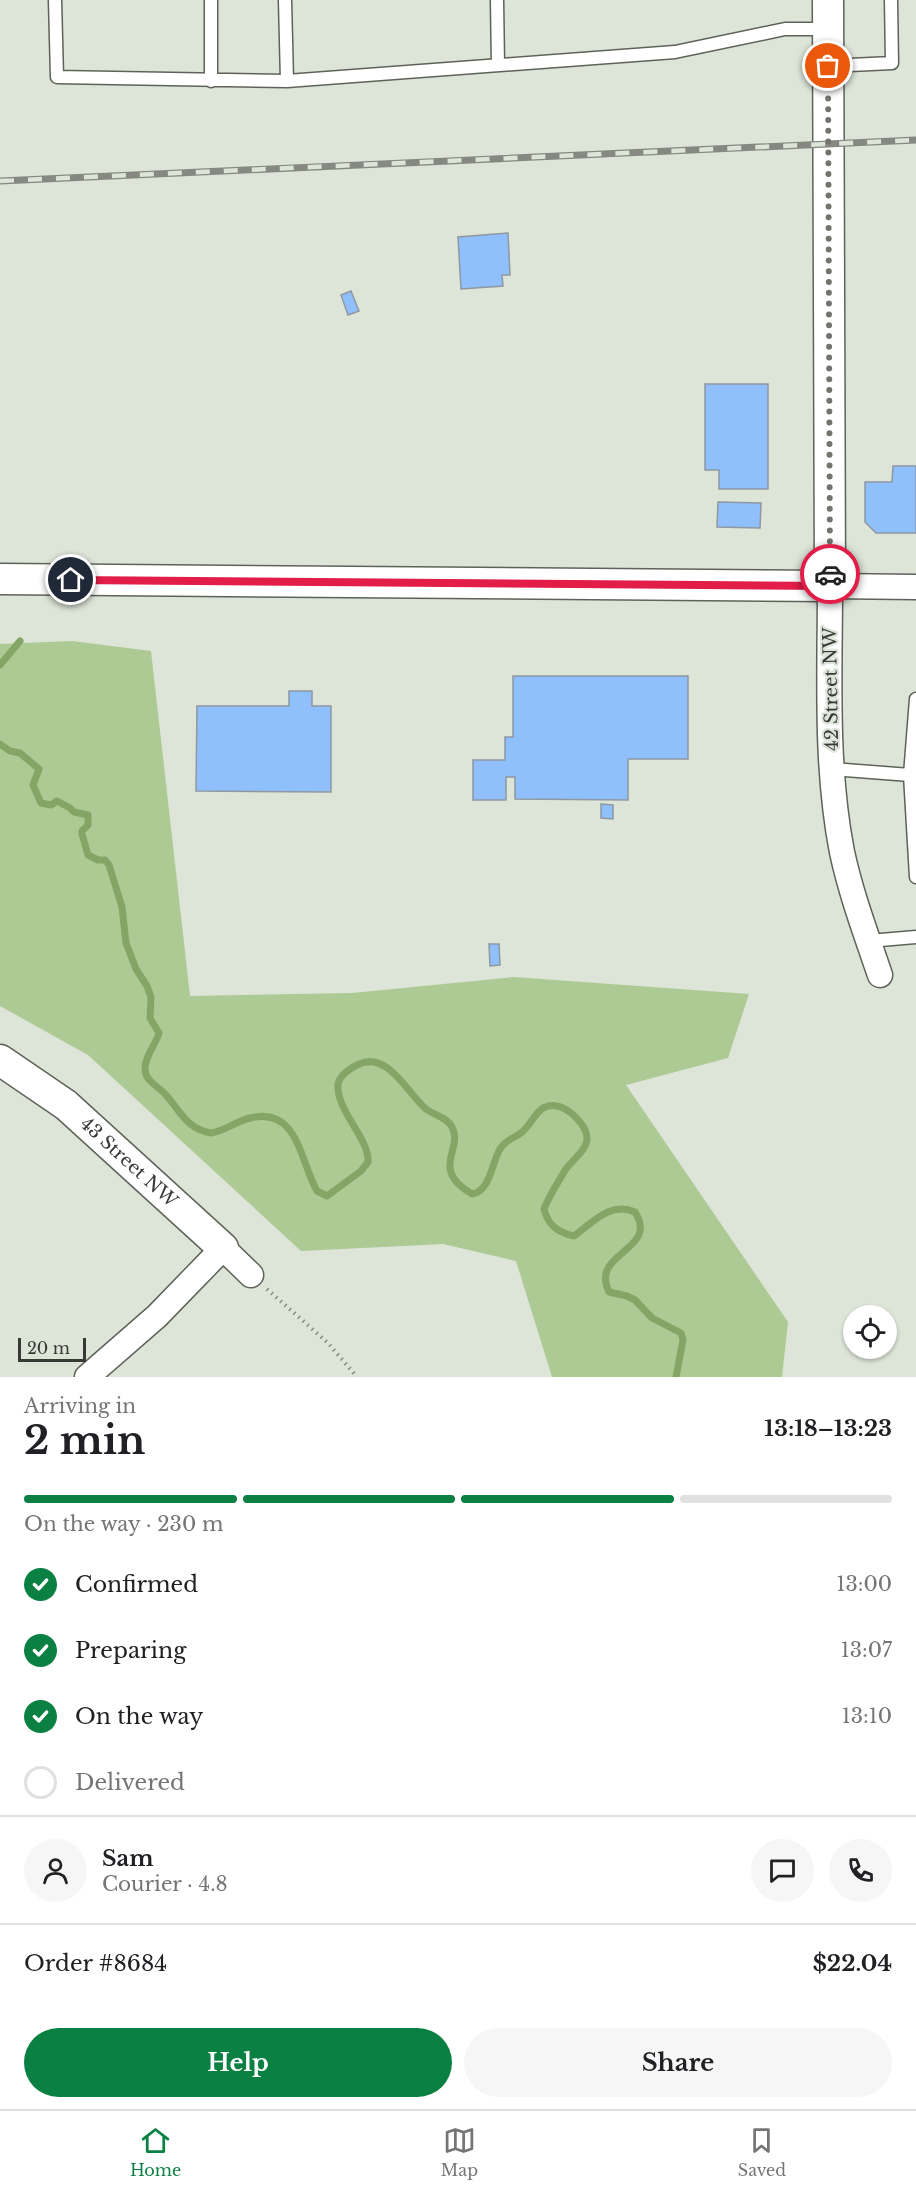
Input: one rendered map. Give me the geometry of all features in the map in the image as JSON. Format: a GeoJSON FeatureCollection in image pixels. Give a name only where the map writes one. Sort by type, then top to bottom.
{"type":"FeatureCollection","features":[{"type":"Feature","properties":{"kind":"street","name":"42 Street NW"},"geometry":{"type":"LineString","coordinates":[[828,14],[832,769],[843,853],[854,897],[880,975]]}},
{"type":"Feature","properties":{"kind":"street"},"geometry":{"type":"LineString","coordinates":[[0,579],[916,587]]}},
{"type":"Feature","properties":{"kind":"street","name":"43 Street NW"},"geometry":{"type":"LineString","coordinates":[[0,1060],[66,1105],[251,1275]]}},
{"type":"Feature","properties":{"kind":"street"},"geometry":{"type":"LineString","coordinates":[[87,1377],[157,1316],[223,1248]]}},
{"type":"Feature","properties":{"kind":"lane"},"geometry":{"type":"LineString","coordinates":[[55,0],[57,77],[211,81],[287,81],[675,52],[785,29],[828,14]]}},
{"type":"Feature","properties":{"kind":"lane"},"geometry":{"type":"LineString","coordinates":[[211,0],[211,81]]}},
{"type":"Feature","properties":{"kind":"lane"},"geometry":{"type":"LineString","coordinates":[[285,0],[287,81]]}},
{"type":"Feature","properties":{"kind":"lane"},"geometry":{"type":"LineString","coordinates":[[497,0],[498,65]]}},
{"type":"Feature","properties":{"kind":"lane"},"geometry":{"type":"LineString","coordinates":[[828,66],[892,63],[891,0]]}},
{"type":"Feature","properties":{"kind":"lane"},"geometry":{"type":"LineString","coordinates":[[916,699],[910,775],[916,877]]}},
{"type":"Feature","properties":{"kind":"lane"},"geometry":{"type":"LineString","coordinates":[[832,769],[910,775]]}},
{"type":"Feature","properties":{"kind":"lane"},"geometry":{"type":"LineString","coordinates":[[869,941],[916,937]]}},
{"type":"Feature","properties":{"kind":"path"},"geometry":{"type":"LineString","coordinates":[[251,1275],[328,1343],[357,1377]]}},
{"type":"Feature","properties":{"kind":"green space"},"geometry":{"type":"Polygon","coordinates":[[[72,641],[151,651],[190,996],[352,993],[514,977],[749,994],[728,1058],[626,1085],[788,1322],[782,1377],[552,1377],[516,1261],[443,1244],[301,1251],[88,1055],[0,1006],[0,644],[72,641]]]}},
{"type":"Feature","properties":{"kind":"building"},"geometry":{"type":"Polygon","coordinates":[[[508,233],[510,275],[502,275],[503,286],[461,289],[458,237],[508,233]]]}},
{"type":"Feature","properties":{"kind":"building"},"geometry":{"type":"Polygon","coordinates":[[[351,291],[359,311],[348,315],[341,295],[351,291]]]}},
{"type":"Feature","properties":{"kind":"building"},"geometry":{"type":"Polygon","coordinates":[[[705,384],[768,384],[768,489],[719,489],[719,470],[705,470],[705,384]]]}},
{"type":"Feature","properties":{"kind":"building"},"geometry":{"type":"Polygon","coordinates":[[[893,466],[916,466],[916,533],[876,533],[865,522],[865,482],[892,482],[893,466]]]}},
{"type":"Feature","properties":{"kind":"building"},"geometry":{"type":"Polygon","coordinates":[[[718,502],[761,503],[760,528],[717,527],[718,502]]]}},
{"type":"Feature","properties":{"kind":"building"},"geometry":{"type":"Polygon","coordinates":[[[513,676],[688,676],[688,759],[628,759],[628,800],[515,799],[515,777],[506,777],[506,800],[473,800],[473,760],[505,760],[505,737],[513,737],[513,676]]]}},
{"type":"Feature","properties":{"kind":"building"},"geometry":{"type":"Polygon","coordinates":[[[289,691],[312,691],[312,706],[331,706],[331,792],[196,791],[197,706],[289,706],[289,691]]]}},
{"type":"Feature","properties":{"kind":"building"},"geometry":{"type":"Polygon","coordinates":[[[601,804],[613,805],[613,819],[601,818],[601,804]]]}},
{"type":"Feature","properties":{"kind":"building"},"geometry":{"type":"Polygon","coordinates":[[[489,944],[499,944],[500,965],[490,966],[489,944]]]}},
{"type":"Feature","properties":{"kind":"waterway"},"geometry":{"type":"LineString","coordinates":[[0,665],[20,641]]}},
{"type":"Feature","properties":{"kind":"waterway"},"geometry":{"type":"LineString","coordinates":[[0,744],[10,751],[20,753],[39,769],[33,785],[41,803],[51,805],[57,801],[74,812],[88,815],[88,825],[82,831],[88,855],[98,860],[105,860],[109,865],[122,907],[126,943],[136,969],[151,997],[150,1018],[159,1033],[147,1060],[146,1073],[149,1080],[165,1094],[189,1123],[202,1131],[211,1133],[250,1118],[266,1116],[278,1120],[288,1128],[295,1139],[317,1191],[327,1196],[361,1171],[368,1162],[364,1144],[339,1096],[340,1079],[359,1064],[379,1063],[397,1076],[426,1109],[450,1124],[455,1135],[450,1159],[452,1176],[459,1185],[472,1194],[478,1192],[487,1182],[502,1146],[525,1129],[543,1108],[557,1106],[565,1109],[576,1117],[587,1138],[581,1152],[553,1190],[544,1209],[546,1215],[554,1227],[574,1236],[595,1219],[610,1211],[626,1209],[635,1212],[640,1225],[639,1235],[608,1268],[605,1279],[609,1292],[635,1300],[652,1318],[681,1333],[683,1340],[676,1377]]}},
{"type":"Feature","properties":{"kind":"railway"},"geometry":{"type":"LineString","coordinates":[[0,181],[916,140]]}},
{"type":"Feature","properties":{"kind":"way so far"},"geometry":{"type":"LineString","coordinates":[[828,66],[830,574]]}},
{"type":"Feature","properties":{"kind":"route"},"geometry":{"type":"LineString","coordinates":[[71,580],[830,586],[830,574]]}}]}
